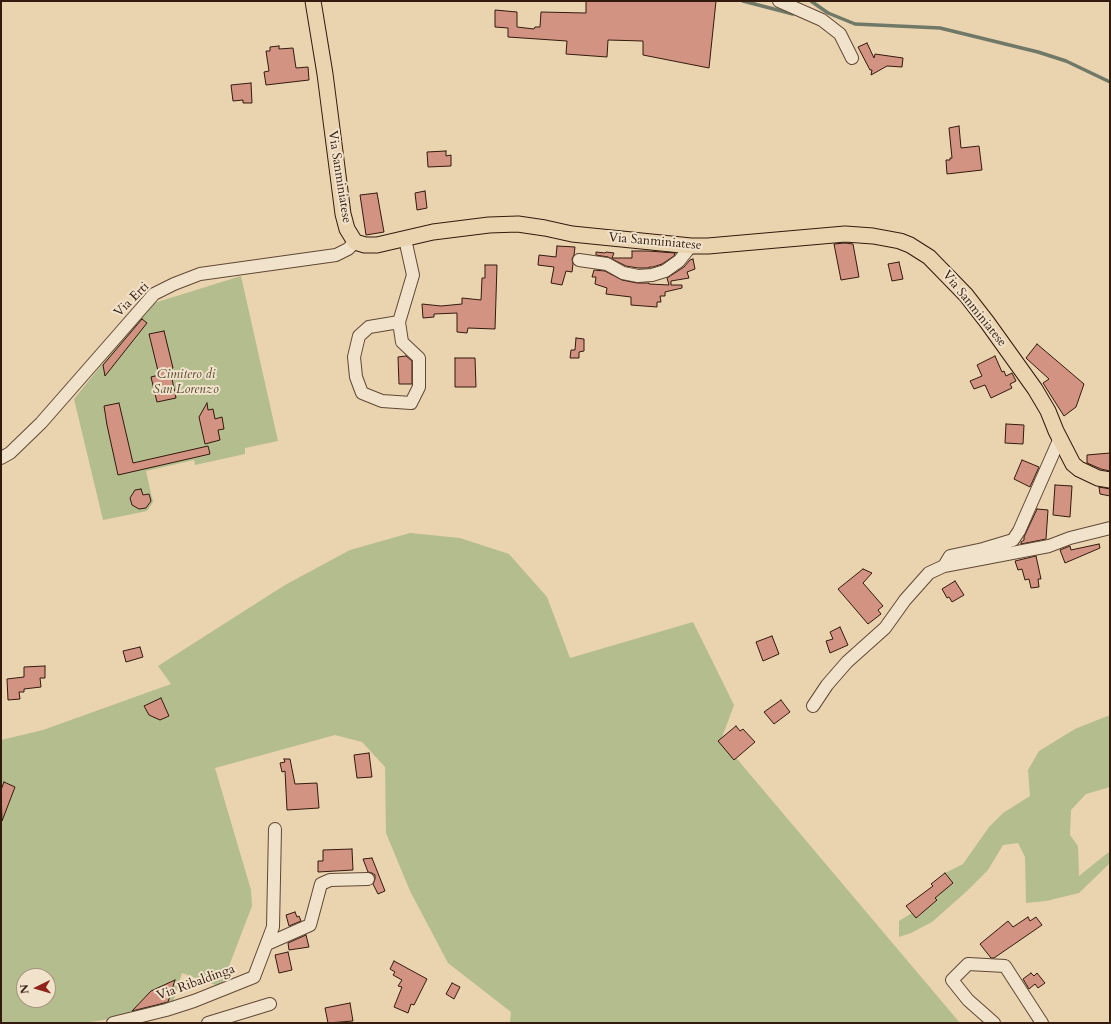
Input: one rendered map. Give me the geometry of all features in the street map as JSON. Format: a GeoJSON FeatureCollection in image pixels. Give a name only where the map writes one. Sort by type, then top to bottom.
{"type":"FeatureCollection","features":[{"type":"Feature","properties":{"kind":"main road","name":"Via Sanminiatese"},"geometry":{"type":"LineString","coordinates":[[313,1],[325,74],[343,214],[347,229],[355,242],[365,245],[377,245],[433,232],[489,224],[518,224],[572,234],[691,246],[708,246],[845,234],[873,236],[900,241],[921,251],[937,264],[966,295],[987,322],[1035,389],[1048,411],[1073,464],[1079,469],[1098,478],[1110,480]]}},
{"type":"Feature","properties":{"kind":"street"},"geometry":{"type":"LineString","coordinates":[[779,1],[822,20],[840,34],[852,58]]}},
{"type":"Feature","properties":{"kind":"street"},"geometry":{"type":"LineString","coordinates":[[400,322],[369,327],[359,336],[354,357],[356,377],[362,392],[382,401],[411,403],[419,387],[419,358],[402,342],[400,322],[414,275],[405,239]]}},
{"type":"Feature","properties":{"kind":"street","name":"Via Erti"},"geometry":{"type":"LineString","coordinates":[[1,458],[10,453],[41,423],[154,294],[200,274],[336,255],[348,249],[355,242]]}},
{"type":"Feature","properties":{"kind":"street"},"geometry":{"type":"LineString","coordinates":[[579,260],[607,264],[623,273],[638,276],[652,275],[665,271],[678,262],[691,246]]}},
{"type":"Feature","properties":{"kind":"street"},"geometry":{"type":"LineString","coordinates":[[944,566],[950,556],[983,549],[1013,540],[1019,531],[1060,438]]}},
{"type":"Feature","properties":{"kind":"street"},"geometry":{"type":"LineString","coordinates":[[813,706],[826,685],[847,662],[885,628],[905,600],[929,573],[944,566],[1049,546],[1070,538],[1110,528]]}},
{"type":"Feature","properties":{"kind":"street","name":"Via Ribaldinga"},"geometry":{"type":"LineString","coordinates":[[113,1023],[173,1008],[254,977],[273,927],[274,829]]}},
{"type":"Feature","properties":{"kind":"street"},"geometry":{"type":"LineString","coordinates":[[267,944],[310,925],[321,884],[330,880],[368,879]]}},
{"type":"Feature","properties":{"kind":"street"},"geometry":{"type":"LineString","coordinates":[[994,1023],[968,1000],[952,980],[968,964],[1005,966],[1042,1023]]}},
{"type":"Feature","properties":{"kind":"street"},"geometry":{"type":"LineString","coordinates":[[208,1023],[270,1004]]}},
{"type":"Feature","properties":{"kind":"green space","name":"Cimitero di San Lorenzo"},"geometry":{"type":"Polygon","coordinates":[[[241,276],[278,441],[245,448],[245,454],[195,465],[194,460],[146,471],[153,502],[147,511],[103,520],[74,399],[151,304],[241,276]]]}},
{"type":"Feature","properties":{"kind":"green space"},"geometry":{"type":"Polygon","coordinates":[[[410,533],[460,538],[509,554],[547,597],[570,658],[693,622],[734,705],[721,740],[960,1023],[510,1023],[511,1012],[448,963],[410,891],[386,833],[385,767],[362,742],[335,735],[215,768],[251,890],[252,906],[221,987],[182,973],[172,1005],[138,1015],[83,1023],[1,1023],[1,740],[43,730],[171,684],[158,666],[285,585],[350,550],[410,533]]]}},
{"type":"Feature","properties":{"kind":"green space"},"geometry":{"type":"Polygon","coordinates":[[[1110,715],[1110,787],[1086,794],[1071,810],[1070,835],[1078,846],[1079,876],[1110,851],[1110,863],[1079,893],[1046,901],[1026,903],[1025,857],[1018,843],[1003,845],[988,870],[932,922],[911,933],[899,937],[899,921],[912,913],[916,917],[937,900],[935,898],[953,883],[945,873],[963,864],[989,827],[1003,813],[1030,796],[1028,770],[1039,751],[1075,729],[1110,715]]]}},
{"type":"Feature","properties":{"kind":"building"},"geometry":{"type":"Polygon","coordinates":[[[586,1],[716,1],[709,68],[643,55],[643,41],[608,40],[607,57],[566,54],[567,41],[508,37],[508,28],[495,27],[495,10],[517,12],[517,27],[534,29],[535,27],[540,27],[541,12],[586,13],[586,1]]]}},
{"type":"Feature","properties":{"kind":"building"},"geometry":{"type":"Polygon","coordinates":[[[867,43],[874,58],[875,54],[903,58],[902,67],[887,66],[871,75],[872,70],[870,70],[858,47],[867,43]]]}},
{"type":"Feature","properties":{"kind":"building"},"geometry":{"type":"Polygon","coordinates":[[[279,46],[279,49],[293,48],[296,68],[308,67],[309,80],[266,85],[264,72],[269,71],[266,51],[270,51],[270,47],[279,46]]]}},
{"type":"Feature","properties":{"kind":"building"},"geometry":{"type":"Polygon","coordinates":[[[251,83],[252,103],[243,103],[243,100],[233,101],[231,85],[251,83]]]}},
{"type":"Feature","properties":{"kind":"building"},"geometry":{"type":"Polygon","coordinates":[[[959,126],[961,148],[979,146],[982,170],[947,174],[946,160],[950,160],[950,158],[952,158],[949,128],[959,126]]]}},
{"type":"Feature","properties":{"kind":"building"},"geometry":{"type":"Polygon","coordinates":[[[446,151],[446,156],[451,155],[451,166],[428,167],[427,152],[446,151]]]}},
{"type":"Feature","properties":{"kind":"building"},"geometry":{"type":"Polygon","coordinates":[[[425,191],[427,208],[417,210],[415,193],[425,191]]]}},
{"type":"Feature","properties":{"kind":"building"},"geometry":{"type":"Polygon","coordinates":[[[377,193],[384,232],[366,235],[360,195],[377,193]]]}},
{"type":"Feature","properties":{"kind":"building"},"geometry":{"type":"Polygon","coordinates":[[[834,244],[853,244],[859,277],[841,280],[834,244]]]}},
{"type":"Feature","properties":{"kind":"building"},"geometry":{"type":"Polygon","coordinates":[[[557,246],[575,247],[572,259],[572,272],[566,271],[562,285],[551,283],[554,267],[538,265],[539,255],[556,257],[557,246]]]}},
{"type":"Feature","properties":{"kind":"building"},"geometry":{"type":"Polygon","coordinates":[[[632,251],[675,253],[674,256],[662,264],[649,268],[626,266],[608,257],[596,255],[596,252],[606,252],[614,253],[612,258],[632,258],[632,251]]]}},
{"type":"Feature","properties":{"kind":"building"},"geometry":{"type":"Polygon","coordinates":[[[693,259],[695,269],[687,272],[689,278],[671,281],[671,285],[682,285],[682,288],[665,292],[665,296],[660,296],[661,302],[657,302],[657,307],[631,305],[631,297],[606,294],[607,288],[595,284],[596,277],[592,277],[594,270],[605,271],[622,280],[637,283],[669,285],[667,278],[693,259]]]}},
{"type":"Feature","properties":{"kind":"building"},"geometry":{"type":"Polygon","coordinates":[[[899,262],[903,279],[892,281],[888,264],[899,262]]]}},
{"type":"Feature","properties":{"kind":"building"},"geometry":{"type":"Polygon","coordinates":[[[485,265],[497,265],[495,329],[468,328],[467,333],[457,332],[457,313],[434,314],[434,317],[423,318],[422,304],[441,306],[462,304],[462,298],[481,300],[482,278],[485,278],[485,265]]]}},
{"type":"Feature","properties":{"kind":"building"},"geometry":{"type":"Polygon","coordinates":[[[142,319],[147,323],[105,376],[103,365],[142,319]]]}},
{"type":"Feature","properties":{"kind":"building"},"geometry":{"type":"Polygon","coordinates":[[[164,331],[173,368],[170,369],[176,398],[157,402],[151,377],[159,375],[149,334],[164,331]]]}},
{"type":"Feature","properties":{"kind":"building"},"geometry":{"type":"Polygon","coordinates":[[[576,338],[584,339],[584,351],[579,352],[579,358],[570,358],[571,350],[575,350],[576,338]]]}},
{"type":"Feature","properties":{"kind":"building"},"geometry":{"type":"Polygon","coordinates":[[[1037,344],[1084,384],[1076,407],[1064,416],[1043,383],[1049,379],[1026,358],[1037,344]]]}},
{"type":"Feature","properties":{"kind":"building"},"geometry":{"type":"Polygon","coordinates":[[[406,356],[412,361],[412,384],[399,384],[398,357],[406,356]]]}},
{"type":"Feature","properties":{"kind":"building"},"geometry":{"type":"Polygon","coordinates":[[[995,356],[1002,372],[1004,371],[1006,376],[1012,373],[1016,381],[1010,384],[1012,388],[991,398],[985,385],[974,389],[970,381],[982,376],[977,365],[995,356]]]}},
{"type":"Feature","properties":{"kind":"building"},"geometry":{"type":"Polygon","coordinates":[[[455,358],[475,358],[476,387],[455,387],[455,358]]]}},
{"type":"Feature","properties":{"kind":"building"},"geometry":{"type":"Polygon","coordinates":[[[119,403],[133,463],[208,446],[210,454],[118,475],[104,406],[119,403]]]}},
{"type":"Feature","properties":{"kind":"building"},"geometry":{"type":"Polygon","coordinates":[[[207,403],[208,410],[213,409],[215,419],[222,417],[224,429],[218,430],[220,440],[205,444],[199,417],[207,403]]]}},
{"type":"Feature","properties":{"kind":"building"},"geometry":{"type":"Polygon","coordinates":[[[1006,424],[1024,425],[1023,444],[1005,443],[1006,424]]]}},
{"type":"Feature","properties":{"kind":"building"},"geometry":{"type":"Polygon","coordinates":[[[1110,453],[1110,471],[1087,463],[1087,455],[1110,453]]]}},
{"type":"Feature","properties":{"kind":"building"},"geometry":{"type":"Polygon","coordinates":[[[1022,460],[1039,467],[1030,487],[1014,479],[1022,460]]]}},
{"type":"Feature","properties":{"kind":"building"},"geometry":{"type":"Polygon","coordinates":[[[1055,485],[1072,486],[1070,517],[1053,515],[1055,485]]]}},
{"type":"Feature","properties":{"kind":"building"},"geometry":{"type":"Polygon","coordinates":[[[1099,487],[1110,489],[1110,496],[1100,494],[1099,487]]]}},
{"type":"Feature","properties":{"kind":"building"},"geometry":{"type":"Polygon","coordinates":[[[141,489],[143,495],[149,494],[151,501],[146,508],[139,509],[132,505],[130,498],[135,490],[141,489]]]}},
{"type":"Feature","properties":{"kind":"building"},"geometry":{"type":"Polygon","coordinates":[[[1037,509],[1048,510],[1046,539],[1021,544],[1024,540],[1037,509]]]}},
{"type":"Feature","properties":{"kind":"building"},"geometry":{"type":"Polygon","coordinates":[[[1099,544],[1100,548],[1065,563],[1060,550],[1070,546],[1071,550],[1099,544]]]}},
{"type":"Feature","properties":{"kind":"building"},"geometry":{"type":"Polygon","coordinates":[[[1036,556],[1041,579],[1038,579],[1039,587],[1031,588],[1029,579],[1025,580],[1022,569],[1018,570],[1015,561],[1036,556]]]}},
{"type":"Feature","properties":{"kind":"building"},"geometry":{"type":"Polygon","coordinates":[[[863,569],[872,573],[863,583],[883,606],[878,610],[881,614],[868,624],[838,589],[863,569]]]}},
{"type":"Feature","properties":{"kind":"building"},"geometry":{"type":"Polygon","coordinates":[[[955,581],[964,595],[952,602],[949,597],[947,598],[942,589],[955,581]]]}},
{"type":"Feature","properties":{"kind":"building"},"geometry":{"type":"Polygon","coordinates":[[[840,627],[848,645],[830,653],[826,641],[833,639],[830,632],[840,627]]]}},
{"type":"Feature","properties":{"kind":"building"},"geometry":{"type":"Polygon","coordinates":[[[772,636],[779,654],[763,661],[756,642],[772,636]]]}},
{"type":"Feature","properties":{"kind":"building"},"geometry":{"type":"Polygon","coordinates":[[[140,647],[143,657],[126,662],[123,651],[140,647]]]}},
{"type":"Feature","properties":{"kind":"building"},"geometry":{"type":"Polygon","coordinates":[[[45,666],[45,678],[40,678],[41,687],[24,689],[24,692],[19,692],[20,699],[8,700],[7,679],[24,677],[24,667],[45,666]]]}},
{"type":"Feature","properties":{"kind":"building"},"geometry":{"type":"Polygon","coordinates":[[[161,698],[169,716],[160,720],[149,715],[144,706],[161,698]]]}},
{"type":"Feature","properties":{"kind":"building"},"geometry":{"type":"Polygon","coordinates":[[[781,700],[790,712],[774,724],[764,712],[781,700]]]}},
{"type":"Feature","properties":{"kind":"building"},"geometry":{"type":"Polygon","coordinates":[[[736,726],[740,731],[743,729],[755,742],[734,760],[718,741],[736,726]]]}},
{"type":"Feature","properties":{"kind":"building"},"geometry":{"type":"Polygon","coordinates":[[[369,753],[372,777],[357,778],[354,755],[369,753]]]}},
{"type":"Feature","properties":{"kind":"building"},"geometry":{"type":"Polygon","coordinates":[[[284,759],[290,759],[295,784],[317,783],[319,808],[287,810],[285,771],[282,772],[280,763],[285,762],[284,759]]]}},
{"type":"Feature","properties":{"kind":"building"},"geometry":{"type":"Polygon","coordinates":[[[4,782],[15,787],[2,821],[1,790],[4,782]]]}},
{"type":"Feature","properties":{"kind":"building"},"geometry":{"type":"Polygon","coordinates":[[[352,849],[353,870],[318,872],[318,861],[323,861],[323,850],[352,849]]]}},
{"type":"Feature","properties":{"kind":"building"},"geometry":{"type":"Polygon","coordinates":[[[372,858],[385,891],[378,894],[373,884],[375,875],[368,872],[363,859],[372,858]]]}},
{"type":"Feature","properties":{"kind":"building"},"geometry":{"type":"Polygon","coordinates":[[[945,873],[953,883],[935,898],[937,900],[916,918],[906,906],[933,886],[931,884],[945,873]]]}},
{"type":"Feature","properties":{"kind":"building"},"geometry":{"type":"Polygon","coordinates":[[[295,912],[301,921],[289,926],[286,915],[295,912]]]}},
{"type":"Feature","properties":{"kind":"building"},"geometry":{"type":"Polygon","coordinates":[[[1028,917],[1030,921],[1036,917],[1042,925],[994,958],[991,958],[980,944],[1008,921],[1013,927],[1028,917]]]}},
{"type":"Feature","properties":{"kind":"building"},"geometry":{"type":"Polygon","coordinates":[[[306,935],[309,947],[289,950],[288,943],[306,935]]]}},
{"type":"Feature","properties":{"kind":"building"},"geometry":{"type":"Polygon","coordinates":[[[288,952],[292,970],[279,973],[275,955],[288,952]]]}},
{"type":"Feature","properties":{"kind":"building"},"geometry":{"type":"Polygon","coordinates":[[[394,961],[427,979],[414,1005],[411,1004],[408,1013],[394,1007],[402,987],[398,986],[402,980],[393,975],[395,972],[390,969],[394,961]]]}},
{"type":"Feature","properties":{"kind":"building"},"geometry":{"type":"Polygon","coordinates":[[[1031,973],[1034,976],[1037,973],[1045,983],[1038,988],[1035,984],[1029,989],[1023,979],[1031,973]]]}},
{"type":"Feature","properties":{"kind":"building"},"geometry":{"type":"Polygon","coordinates":[[[175,980],[168,1002],[132,1011],[151,991],[175,980]]]}},
{"type":"Feature","properties":{"kind":"building"},"geometry":{"type":"Polygon","coordinates":[[[452,983],[460,987],[454,999],[446,994],[452,983]]]}},
{"type":"Feature","properties":{"kind":"building"},"geometry":{"type":"Polygon","coordinates":[[[350,1003],[353,1021],[328,1023],[325,1008],[350,1003]]]}},
{"type":"Feature","properties":{"kind":"waterway"},"geometry":{"type":"LineString","coordinates":[[743,1],[793,14]]}},
{"type":"Feature","properties":{"kind":"waterway"},"geometry":{"type":"LineString","coordinates":[[811,1],[828,13],[855,24],[940,28],[1038,52],[1066,61],[1110,82]]}}]}
